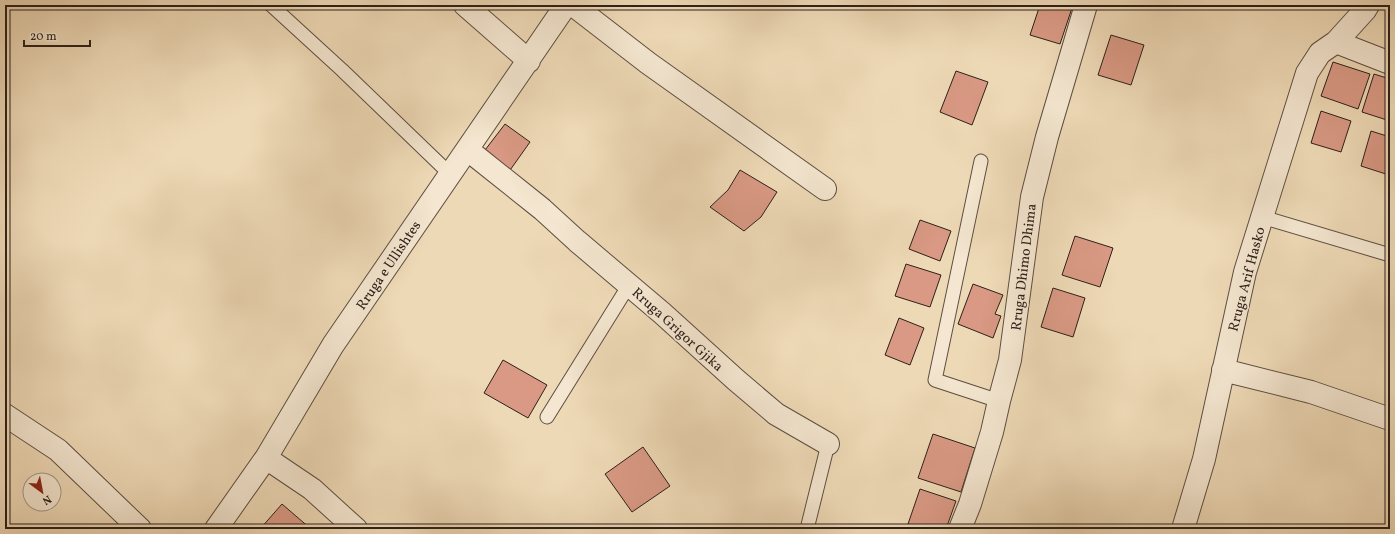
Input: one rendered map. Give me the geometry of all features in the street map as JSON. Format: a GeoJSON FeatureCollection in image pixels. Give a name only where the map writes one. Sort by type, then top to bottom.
{"type":"FeatureCollection","features":[{"type":"Feature","properties":{"kind":"street"},"geometry":{"type":"LineString","coordinates":[[465,5],[529,61]]}},
{"type":"Feature","properties":{"kind":"street","name":"Rruga e Ullishtes"},"geometry":{"type":"LineString","coordinates":[[216,529],[266,458],[333,345],[566,5]]}},
{"type":"Feature","properties":{"kind":"street"},"geometry":{"type":"LineString","coordinates":[[573,5],[648,63],[825,189]]}},
{"type":"Feature","properties":{"kind":"street","name":"Rruga Dhimo Dhima"},"geometry":{"type":"LineString","coordinates":[[960,529],[970,504],[992,432],[1010,360],[1032,197],[1047,137],[1086,5]]}},
{"type":"Feature","properties":{"kind":"street","name":"Rruga Arif Hasko"},"geometry":{"type":"LineString","coordinates":[[1183,529],[1204,459],[1245,272],[1307,73],[1320,53],[1336,42],[1368,5]]}},
{"type":"Feature","properties":{"kind":"street"},"geometry":{"type":"LineString","coordinates":[[1336,42],[1390,63]]}},
{"type":"Feature","properties":{"kind":"street","name":"Rruga Grigor Gjika"},"geometry":{"type":"LineString","coordinates":[[468,150],[542,210],[662,312],[736,380],[776,414],[828,444]]}},
{"type":"Feature","properties":{"kind":"street"},"geometry":{"type":"LineString","coordinates":[[1223,370],[1311,392],[1390,419]]}},
{"type":"Feature","properties":{"kind":"street"},"geometry":{"type":"LineString","coordinates":[[5,415],[58,450],[140,529]]}},
{"type":"Feature","properties":{"kind":"street"},"geometry":{"type":"LineString","coordinates":[[266,458],[312,489],[356,529]]}},
{"type":"Feature","properties":{"kind":"lane"},"geometry":{"type":"LineString","coordinates":[[271,5],[342,70],[450,174]]}},
{"type":"Feature","properties":{"kind":"lane"},"geometry":{"type":"LineString","coordinates":[[981,161],[936,380],[999,401]]}},
{"type":"Feature","properties":{"kind":"lane"},"geometry":{"type":"LineString","coordinates":[[1262,217],[1390,255]]}},
{"type":"Feature","properties":{"kind":"lane"},"geometry":{"type":"LineString","coordinates":[[547,417],[629,285]]}},
{"type":"Feature","properties":{"kind":"lane","name":"Rruga Grigor Gjika"},"geometry":{"type":"LineString","coordinates":[[808,529],[828,444]]}},
{"type":"Feature","properties":{"kind":"building"},"geometry":{"type":"Polygon","coordinates":[[[1040,5],[1073,5],[1060,44],[1030,35],[1040,5]]]}},
{"type":"Feature","properties":{"kind":"building"},"geometry":{"type":"Polygon","coordinates":[[[1111,35],[1144,45],[1131,85],[1098,75],[1111,35]]]}},
{"type":"Feature","properties":{"kind":"building"},"geometry":{"type":"Polygon","coordinates":[[[1333,62],[1370,74],[1358,109],[1321,96],[1333,62]]]}},
{"type":"Feature","properties":{"kind":"building"},"geometry":{"type":"Polygon","coordinates":[[[956,71],[988,82],[972,125],[940,112],[956,71]]]}},
{"type":"Feature","properties":{"kind":"building"},"geometry":{"type":"Polygon","coordinates":[[[1374,74],[1390,79],[1390,121],[1362,112],[1374,74]]]}},
{"type":"Feature","properties":{"kind":"building"},"geometry":{"type":"Polygon","coordinates":[[[1321,111],[1351,121],[1341,152],[1311,143],[1321,111]]]}},
{"type":"Feature","properties":{"kind":"building"},"geometry":{"type":"Polygon","coordinates":[[[505,124],[530,142],[508,173],[482,154],[505,124]]]}},
{"type":"Feature","properties":{"kind":"building"},"geometry":{"type":"Polygon","coordinates":[[[1371,131],[1390,137],[1389,175],[1361,166],[1371,131]]]}},
{"type":"Feature","properties":{"kind":"building"},"geometry":{"type":"Polygon","coordinates":[[[740,170],[777,192],[761,217],[744,231],[710,207],[728,190],[740,170]]]}},
{"type":"Feature","properties":{"kind":"building"},"geometry":{"type":"Polygon","coordinates":[[[920,220],[951,231],[940,261],[909,249],[920,220]]]}},
{"type":"Feature","properties":{"kind":"building"},"geometry":{"type":"Polygon","coordinates":[[[1075,236],[1113,248],[1100,287],[1062,275],[1075,236]]]}},
{"type":"Feature","properties":{"kind":"building"},"geometry":{"type":"Polygon","coordinates":[[[906,264],[941,275],[930,307],[895,296],[906,264]]]}},
{"type":"Feature","properties":{"kind":"building"},"geometry":{"type":"Polygon","coordinates":[[[973,284],[1003,295],[995,314],[1001,316],[993,338],[958,324],[973,284]]]}},
{"type":"Feature","properties":{"kind":"building"},"geometry":{"type":"Polygon","coordinates":[[[1053,288],[1085,298],[1073,337],[1041,327],[1053,288]]]}},
{"type":"Feature","properties":{"kind":"building"},"geometry":{"type":"Polygon","coordinates":[[[899,318],[924,328],[910,365],[885,355],[899,318]]]}},
{"type":"Feature","properties":{"kind":"building"},"geometry":{"type":"Polygon","coordinates":[[[503,360],[547,385],[528,418],[484,393],[503,360]]]}},
{"type":"Feature","properties":{"kind":"building"},"geometry":{"type":"Polygon","coordinates":[[[933,434],[975,448],[961,492],[918,478],[933,434]]]}},
{"type":"Feature","properties":{"kind":"building"},"geometry":{"type":"Polygon","coordinates":[[[643,447],[670,486],[632,512],[605,474],[643,447]]]}},
{"type":"Feature","properties":{"kind":"building"},"geometry":{"type":"Polygon","coordinates":[[[920,489],[956,501],[946,529],[912,529],[907,527],[920,489]]]}},
{"type":"Feature","properties":{"kind":"building"},"geometry":{"type":"Polygon","coordinates":[[[282,504],[311,529],[260,529],[282,504]]]}}]}
